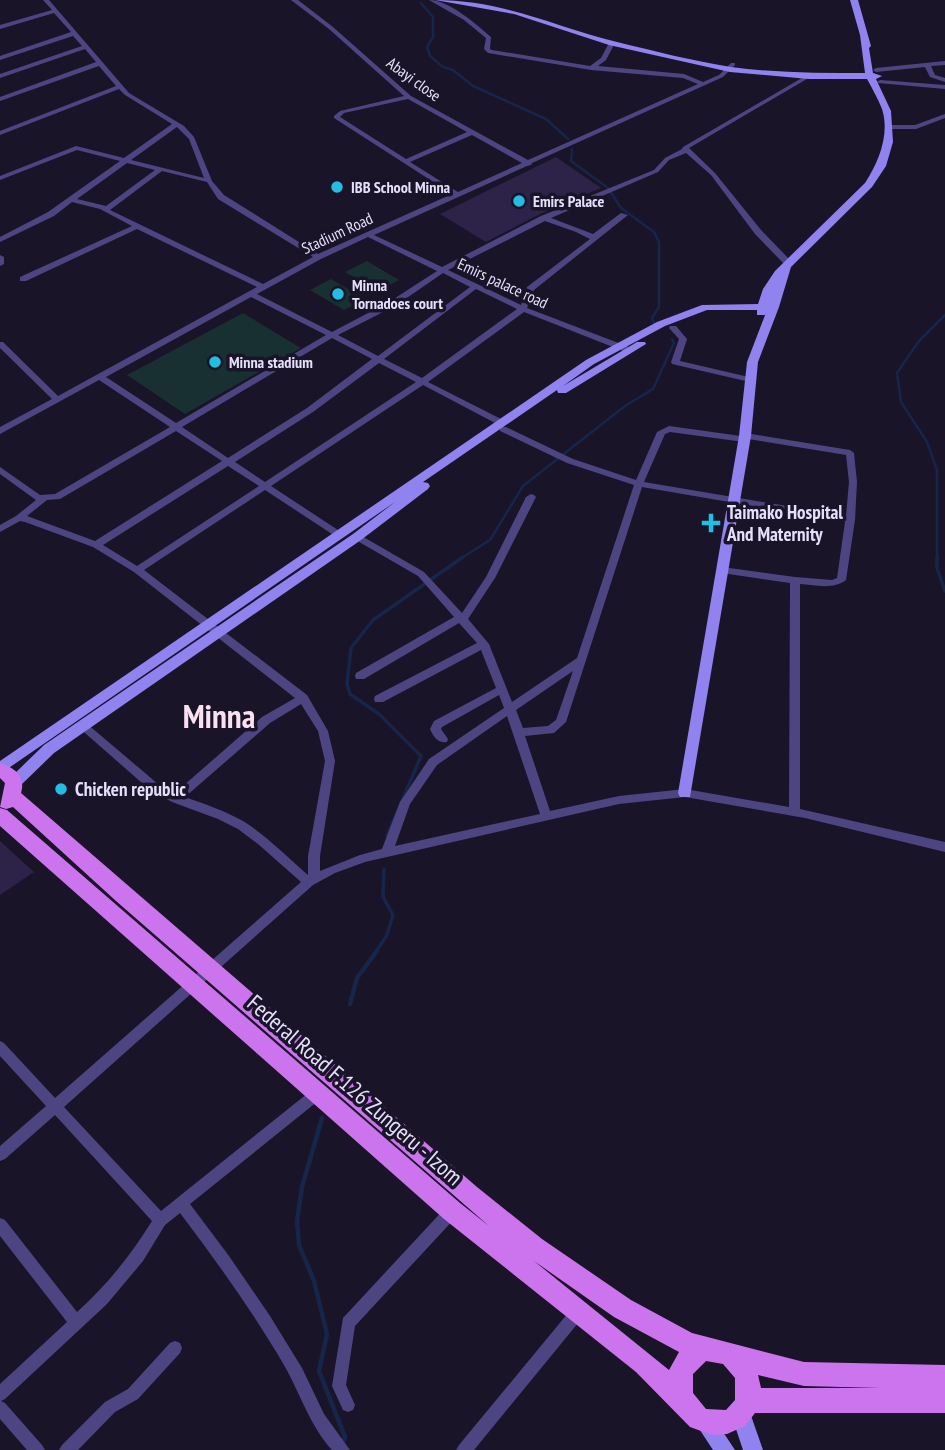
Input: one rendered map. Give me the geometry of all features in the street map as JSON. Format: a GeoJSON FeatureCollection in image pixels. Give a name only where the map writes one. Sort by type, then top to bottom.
{"type":"FeatureCollection","features":[{"type":"Feature","properties":{"kind":"main road","name":"Federal Road F.126 Zungeru - Izom"},"geometry":{"type":"LineString","coordinates":[[5,784],[209,968],[468,1193],[567,1271],[657,1328],[704,1349]]}},
{"type":"Feature","properties":{"kind":"main road","name":"Federal Road F.126 Zungeru - Izom"},"geometry":{"type":"LineString","coordinates":[[0,815],[452,1211],[645,1363],[681,1398]]}},
{"type":"Feature","properties":{"kind":"main road"},"geometry":{"type":"LineString","coordinates":[[945,1377],[804,1374],[736,1358],[726,1352],[704,1349],[685,1361],[680,1372],[681,1398],[691,1412],[704,1421],[730,1421],[745,1408],[798,1399],[945,1401]]}},
{"type":"Feature","properties":{"kind":"main road"},"geometry":{"type":"LineString","coordinates":[[736,1358],[746,1371],[750,1386],[745,1408]]}},
{"type":"Feature","properties":{"kind":"street"},"geometry":{"type":"LineString","coordinates":[[46,0],[121,86],[142,106],[176,124],[192,138],[209,181],[221,197],[317,257]]}},
{"type":"Feature","properties":{"kind":"street","name":"Abayi close"},"geometry":{"type":"LineString","coordinates":[[294,0],[331,28],[409,97],[529,164]]}},
{"type":"Feature","properties":{"kind":"street"},"geometry":{"type":"LineString","coordinates":[[432,0],[476,26],[489,38],[487,49],[490,52],[595,68],[684,76],[704,84]]}},
{"type":"Feature","properties":{"kind":"street"},"geometry":{"type":"LineString","coordinates":[[439,0],[515,12],[612,43],[732,66],[809,76],[935,83],[945,80]]}},
{"type":"Feature","properties":{"kind":"street"},"geometry":{"type":"LineString","coordinates":[[471,0],[526,10],[644,46],[732,66],[846,72],[876,79]]}},
{"type":"Feature","properties":{"kind":"street"},"geometry":{"type":"LineString","coordinates":[[5,784],[338,534],[502,426],[624,348],[698,310],[754,299],[768,289],[869,185],[881,166],[889,127],[854,1],[844,0]]}},
{"type":"Feature","properties":{"kind":"street"},"geometry":{"type":"LineString","coordinates":[[0,27],[56,11]]}},
{"type":"Feature","properties":{"kind":"street"},"geometry":{"type":"LineString","coordinates":[[0,58],[75,33]]}},
{"type":"Feature","properties":{"kind":"street"},"geometry":{"type":"LineString","coordinates":[[863,37],[864,60],[876,79]]}},
{"type":"Feature","properties":{"kind":"street"},"geometry":{"type":"LineString","coordinates":[[595,68],[604,60],[612,43]]}},
{"type":"Feature","properties":{"kind":"street"},"geometry":{"type":"LineString","coordinates":[[0,76],[86,47]]}},
{"type":"Feature","properties":{"kind":"street"},"geometry":{"type":"LineString","coordinates":[[846,72],[859,67],[864,60]]}},
{"type":"Feature","properties":{"kind":"street"},"geometry":{"type":"LineString","coordinates":[[0,99],[101,63]]}},
{"type":"Feature","properties":{"kind":"street"},"geometry":{"type":"LineString","coordinates":[[835,76],[876,79],[927,64],[945,63]]}},
{"type":"Feature","properties":{"kind":"street"},"geometry":{"type":"LineString","coordinates":[[927,64],[935,83],[945,88]]}},
{"type":"Feature","properties":{"kind":"street","name":"Stadium Road"},"geometry":{"type":"LineString","coordinates":[[0,431],[317,257],[704,84],[732,66]]}},
{"type":"Feature","properties":{"kind":"street"},"geometry":{"type":"LineString","coordinates":[[0,529],[43,499],[57,497],[330,336],[392,304],[443,270],[544,218],[656,171],[667,159],[686,150],[688,144],[741,118],[809,76]]}},
{"type":"Feature","properties":{"kind":"street"},"geometry":{"type":"LineString","coordinates":[[0,133],[121,86]]}},
{"type":"Feature","properties":{"kind":"street"},"geometry":{"type":"LineString","coordinates":[[409,97],[342,113],[336,117],[458,195]]}},
{"type":"Feature","properties":{"kind":"street"},"geometry":{"type":"LineString","coordinates":[[889,127],[916,127],[945,116]]}},
{"type":"Feature","properties":{"kind":"street"},"geometry":{"type":"LineString","coordinates":[[0,240],[35,224],[176,124]]}},
{"type":"Feature","properties":{"kind":"street"},"geometry":{"type":"LineString","coordinates":[[406,161],[471,133]]}},
{"type":"Feature","properties":{"kind":"street"},"geometry":{"type":"LineString","coordinates":[[0,178],[73,148],[209,181]]}},
{"type":"Feature","properties":{"kind":"street"},"geometry":{"type":"LineString","coordinates":[[686,150],[713,174],[788,266]]}},
{"type":"Feature","properties":{"kind":"street"},"geometry":{"type":"LineString","coordinates":[[103,209],[161,169]]}},
{"type":"Feature","properties":{"kind":"street"},"geometry":{"type":"LineString","coordinates":[[70,200],[103,209],[261,286]]}},
{"type":"Feature","properties":{"kind":"street"},"geometry":{"type":"LineString","coordinates":[[137,570],[424,381],[523,309],[530,289],[624,215]]}},
{"type":"Feature","properties":{"kind":"street"},"geometry":{"type":"LineString","coordinates":[[544,218],[594,237]]}},
{"type":"Feature","properties":{"kind":"street"},"geometry":{"type":"LineString","coordinates":[[23,279],[137,226]]}},
{"type":"Feature","properties":{"kind":"street","name":"Emirs palace road"},"geometry":{"type":"LineString","coordinates":[[367,234],[523,309],[624,348]]}},
{"type":"Feature","properties":{"kind":"street"},"geometry":{"type":"LineString","coordinates":[[0,257],[0,264]]}},
{"type":"Feature","properties":{"kind":"street"},"geometry":{"type":"LineString","coordinates":[[767,310],[788,266]]}},
{"type":"Feature","properties":{"kind":"street"},"geometry":{"type":"LineString","coordinates":[[96,545],[310,410],[476,286]]}},
{"type":"Feature","properties":{"kind":"street"},"geometry":{"type":"LineString","coordinates":[[685,793],[744,437],[750,380],[767,310],[768,289]]}},
{"type":"Feature","properties":{"kind":"street"},"geometry":{"type":"LineString","coordinates":[[250,293],[330,336],[424,381],[551,453],[570,461],[639,484],[850,520]]}},
{"type":"Feature","properties":{"kind":"street"},"geometry":{"type":"LineString","coordinates":[[732,305],[767,310]]}},
{"type":"Feature","properties":{"kind":"street"},"geometry":{"type":"LineString","coordinates":[[624,348],[712,313],[767,310]]}},
{"type":"Feature","properties":{"kind":"street"},"geometry":{"type":"LineString","coordinates":[[673,328],[682,339],[675,362],[750,380]]}},
{"type":"Feature","properties":{"kind":"street"},"geometry":{"type":"LineString","coordinates":[[0,344],[57,399]]}},
{"type":"Feature","properties":{"kind":"street"},"geometry":{"type":"LineString","coordinates":[[99,376],[338,534]]}},
{"type":"Feature","properties":{"kind":"street"},"geometry":{"type":"LineString","coordinates":[[5,784],[212,628],[357,537],[502,426]]}},
{"type":"Feature","properties":{"kind":"street"},"geometry":{"type":"LineString","coordinates":[[519,732],[550,730],[561,722],[639,484],[664,430],[744,437],[850,453],[853,482],[841,580],[833,583],[795,580],[722,570]]}},
{"type":"Feature","properties":{"kind":"street"},"geometry":{"type":"LineString","coordinates":[[0,470],[43,499]]}},
{"type":"Feature","properties":{"kind":"street"},"geometry":{"type":"LineString","coordinates":[[360,676],[461,619],[490,578],[531,496]]}},
{"type":"Feature","properties":{"kind":"street"},"geometry":{"type":"LineString","coordinates":[[19,518],[96,545],[137,570],[303,698],[323,731],[330,761],[311,880]]}},
{"type":"Feature","properties":{"kind":"street"},"geometry":{"type":"LineString","coordinates":[[357,537],[421,573],[484,644],[519,732],[546,816]]}},
{"type":"Feature","properties":{"kind":"street"},"geometry":{"type":"LineString","coordinates":[[794,812],[795,580]]}},
{"type":"Feature","properties":{"kind":"street"},"geometry":{"type":"LineString","coordinates":[[379,699],[484,644]]}},
{"type":"Feature","properties":{"kind":"street"},"geometry":{"type":"LineString","coordinates":[[387,852],[405,802],[433,762],[508,707],[581,660]]}},
{"type":"Feature","properties":{"kind":"street"},"geometry":{"type":"LineString","coordinates":[[443,739],[435,729],[438,724],[502,689]]}},
{"type":"Feature","properties":{"kind":"street"},"geometry":{"type":"LineString","coordinates":[[176,799],[266,720],[303,698]]}},
{"type":"Feature","properties":{"kind":"street"},"geometry":{"type":"LineString","coordinates":[[82,726],[154,787],[176,799],[232,820],[256,835],[311,880]]}},
{"type":"Feature","properties":{"kind":"street"},"geometry":{"type":"LineString","coordinates":[[0,1155],[311,880],[387,852],[619,800],[685,793],[794,812],[945,847]]}},
{"type":"Feature","properties":{"kind":"street"},"geometry":{"type":"LineString","coordinates":[[0,1047],[160,1220]]}},
{"type":"Feature","properties":{"kind":"street"},"geometry":{"type":"LineString","coordinates":[[0,1394],[78,1323],[129,1267],[160,1220],[318,1093]]}},
{"type":"Feature","properties":{"kind":"street"},"geometry":{"type":"LineString","coordinates":[[181,1203],[225,1260],[260,1314],[292,1365],[314,1414],[338,1446]]}},
{"type":"Feature","properties":{"kind":"street"},"geometry":{"type":"LineString","coordinates":[[348,1405],[339,1386],[348,1323],[452,1211]]}},
{"type":"Feature","properties":{"kind":"street"},"geometry":{"type":"LineString","coordinates":[[0,1225],[78,1323]]}},
{"type":"Feature","properties":{"kind":"street"},"geometry":{"type":"LineString","coordinates":[[464,1450],[578,1312]]}},
{"type":"Feature","properties":{"kind":"street"},"geometry":{"type":"LineString","coordinates":[[68,1450],[110,1407],[133,1394],[175,1349]]}},
{"type":"Feature","properties":{"kind":"street"},"geometry":{"type":"LineString","coordinates":[[0,1408],[37,1450]]}},
{"type":"Feature","properties":{"kind":"street"},"geometry":{"type":"LineString","coordinates":[[745,1408],[753,1450]]}},
{"type":"Feature","properties":{"kind":"street"},"geometry":{"type":"LineString","coordinates":[[704,1421],[725,1450]]}},
{"type":"Feature","properties":{"kind":"green space","name":"Minna Tornadoes court"},"geometry":{"type":"Polygon","coordinates":[[[367,261],[399,280],[377,292],[345,272],[367,261]]]}},
{"type":"Feature","properties":{"kind":"green space","name":"Minna Tornadoes court"},"geometry":{"type":"Polygon","coordinates":[[[331,279],[365,299],[344,310],[310,290],[331,279]]]}},
{"type":"Feature","properties":{"kind":"green space","name":"Minna stadium"},"geometry":{"type":"Polygon","coordinates":[[[243,313],[301,348],[185,414],[127,375],[243,313]]]}},
{"type":"Feature","properties":{"kind":"building","name":"Emirs Palace"},"geometry":{"type":"Polygon","coordinates":[[[556,157],[601,188],[540,214],[486,242],[440,214],[556,157]]]}},
{"type":"Feature","properties":{"kind":"building"},"geometry":{"type":"Polygon","coordinates":[[[0,841],[34,872],[0,895],[0,841]]]}},
{"type":"Feature","properties":{"kind":"waterway"},"geometry":{"type":"LineString","coordinates":[[421,3],[433,17],[433,37],[427,47],[430,56],[473,86],[546,119],[568,139]]}},
{"type":"Feature","properties":{"kind":"waterway"},"geometry":{"type":"LineString","coordinates":[[572,149],[571,161],[608,188],[621,208],[654,232],[659,242],[659,307],[652,318],[654,323]]}},
{"type":"Feature","properties":{"kind":"waterway"},"geometry":{"type":"LineString","coordinates":[[945,315],[919,341],[897,373],[901,402],[927,442],[937,470],[937,568],[945,591]]}},
{"type":"Feature","properties":{"kind":"waterway"},"geometry":{"type":"LineString","coordinates":[[462,558],[490,540],[523,486],[625,406],[653,389],[674,343],[672,339]]}},
{"type":"Feature","properties":{"kind":"waterway"},"geometry":{"type":"LineString","coordinates":[[387,836],[421,756],[379,714],[350,694],[347,684],[351,648],[373,620],[462,558]]}},
{"type":"Feature","properties":{"kind":"waterway"},"geometry":{"type":"LineString","coordinates":[[375,953],[387,935],[393,915],[383,897],[384,869]]}},
{"type":"Feature","properties":{"kind":"waterway"},"geometry":{"type":"LineString","coordinates":[[350,1004],[357,978],[377,951]]}},
{"type":"Feature","properties":{"kind":"waterway"},"geometry":{"type":"LineString","coordinates":[[322,1118],[302,1187],[297,1221],[299,1245],[314,1281],[327,1334],[319,1371],[345,1437],[339,1450]]}},
{"type":"Feature","properties":{"kind":"place","name":"IBB School Minna"},"geometry":{"type":"Point","coordinates":[337,187]}},
{"type":"Feature","properties":{"kind":"place","name":"Emirs Palace"},"geometry":{"type":"Point","coordinates":[519,201]}},
{"type":"Feature","properties":{"kind":"place","name":"Minna Tornadoes court"},"geometry":{"type":"Point","coordinates":[338,294]}},
{"type":"Feature","properties":{"kind":"place","name":"Minna stadium"},"geometry":{"type":"Point","coordinates":[215,362]}},
{"type":"Feature","properties":{"kind":"place","name":"Taimako Hospital And Maternity"},"geometry":{"type":"Point","coordinates":[711,523]}},
{"type":"Feature","properties":{"kind":"place","name":"Chicken republic"},"geometry":{"type":"Point","coordinates":[61,789]}},
{"type":"Feature","properties":{"kind":"district","name":"Minna"},"geometry":{"type":"Point","coordinates":[219,716]}}]}
